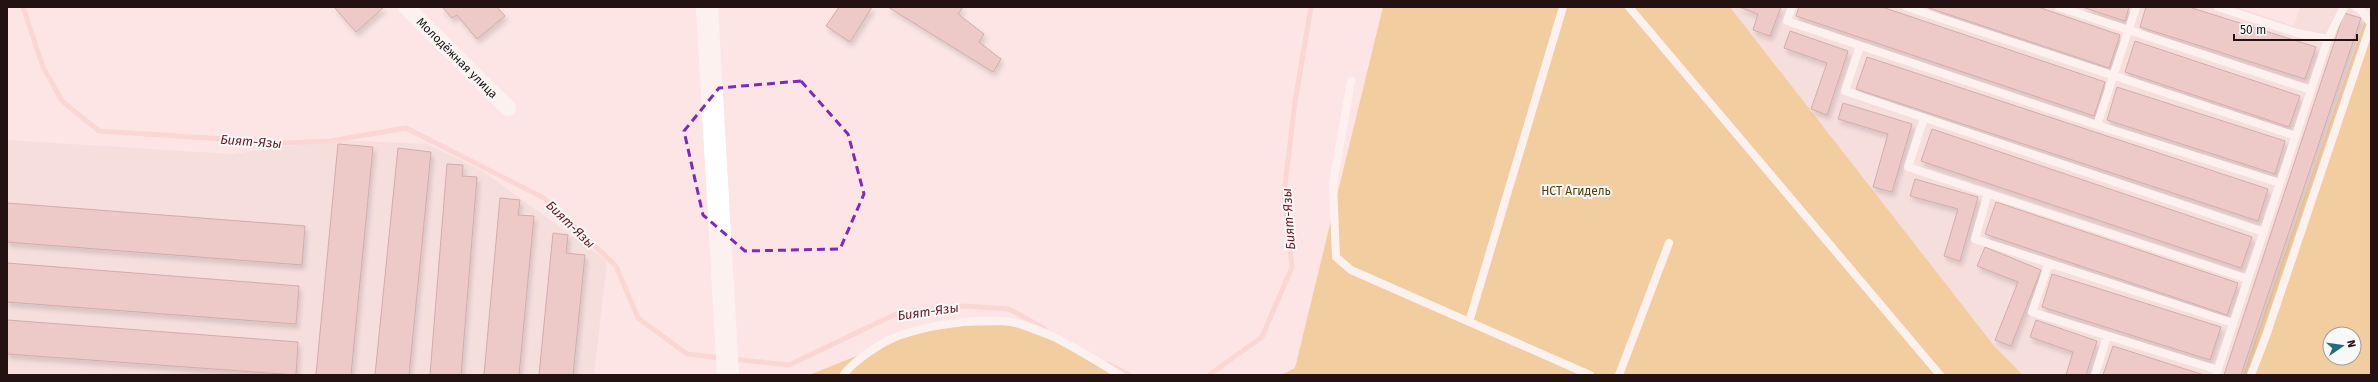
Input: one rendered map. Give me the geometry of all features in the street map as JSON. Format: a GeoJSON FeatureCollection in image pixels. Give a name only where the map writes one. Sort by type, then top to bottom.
{"type":"FeatureCollection","features":[{"type":"Feature","properties":{"kind":"main road"},"geometry":{"type":"LineString","coordinates":[[707,7],[728,375]]}},
{"type":"Feature","properties":{"kind":"street","name":"Молодёжная улица"},"geometry":{"type":"LineString","coordinates":[[406,7],[508,108]]}},
{"type":"Feature","properties":{"kind":"lane"},"geometry":{"type":"LineString","coordinates":[[1469,322],[1563,7]]}},
{"type":"Feature","properties":{"kind":"lane"},"geometry":{"type":"LineString","coordinates":[[1629,7],[1940,375]]}},
{"type":"Feature","properties":{"kind":"lane"},"geometry":{"type":"LineString","coordinates":[[1792,7],[1787,21],[2097,125],[2280,183]]}},
{"type":"Feature","properties":{"kind":"lane"},"geometry":{"type":"LineString","coordinates":[[1907,7],[2113,77],[2296,136]]}},
{"type":"Feature","properties":{"kind":"lane"},"geometry":{"type":"LineString","coordinates":[[2059,7],[2311,90]]}},
{"type":"Feature","properties":{"kind":"lane"},"geometry":{"type":"LineString","coordinates":[[2097,125],[2136,7]]}},
{"type":"Feature","properties":{"kind":"lane"},"geometry":{"type":"LineString","coordinates":[[2218,7],[2297,33],[2328,39]]}},
{"type":"Feature","properties":{"kind":"lane"},"geometry":{"type":"LineString","coordinates":[[2049,263],[2032,312],[2217,372],[2328,39],[2344,7]]}},
{"type":"Feature","properties":{"kind":"lane"},"geometry":{"type":"LineString","coordinates":[[2251,375],[2266,336],[2371,24],[2362,11],[2356,7]]}},
{"type":"Feature","properties":{"kind":"lane"},"geometry":{"type":"LineString","coordinates":[[1860,46],[1845,91],[2264,232]]}},
{"type":"Feature","properties":{"kind":"lane"},"geometry":{"type":"LineString","coordinates":[[1350,80],[1333,184],[1336,257],[1351,270],[1590,375]]}},
{"type":"Feature","properties":{"kind":"lane"},"geometry":{"type":"LineString","coordinates":[[1924,118],[1908,167],[2248,279]]}},
{"type":"Feature","properties":{"kind":"lane"},"geometry":{"type":"LineString","coordinates":[[1988,193],[1975,239],[2234,323]]}},
{"type":"Feature","properties":{"kind":"lane"},"geometry":{"type":"LineString","coordinates":[[1619,375],[1669,243]]}},
{"type":"Feature","properties":{"kind":"lane"},"geometry":{"type":"LineString","coordinates":[[844,375],[853,363],[900,336],[942,325],[994,321],[1026,325],[1073,347],[1120,375]]}},
{"type":"Feature","properties":{"kind":"lane"},"geometry":{"type":"LineString","coordinates":[[2096,375],[2107,336]]}},
{"type":"Feature","properties":{"kind":"highlighted area"},"geometry":{"type":"Polygon","coordinates":[[[801,81],[848,134],[864,194],[840,249],[745,251],[703,215],[684,131],[719,88],[801,81]]]}},
{"type":"Feature","properties":{"kind":"shaded area"},"geometry":{"type":"Polygon","coordinates":[[[1730,7],[2236,7],[2294,26],[2300,7],[2345,7],[2367,14],[2243,375],[2023,375],[1995,347],[1730,7]]]}},
{"type":"Feature","properties":{"kind":"shaded area"},"geometry":{"type":"Polygon","coordinates":[[[7,140],[232,154],[339,140],[427,144],[481,170],[607,261],[594,375],[7,375],[7,140]]]}},
{"type":"Feature","properties":{"kind":"green space","name":"НСТ Агидель"},"geometry":{"type":"Polygon","coordinates":[[[1383,7],[1730,7],[1995,347],[2023,375],[1281,375],[1295,368],[1383,7]]]}},
{"type":"Feature","properties":{"kind":"green space"},"geometry":{"type":"Polygon","coordinates":[[[2367,14],[2371,14],[2371,375],[2243,375],[2367,14]]]}},
{"type":"Feature","properties":{"kind":"green space"},"geometry":{"type":"Polygon","coordinates":[[[1010,325],[1059,343],[1115,375],[809,375],[914,333],[964,326],[1010,325]]]}},
{"type":"Feature","properties":{"kind":"building"},"geometry":{"type":"Polygon","coordinates":[[[334,7],[384,7],[356,32],[334,7]]]}},
{"type":"Feature","properties":{"kind":"building"},"geometry":{"type":"Polygon","coordinates":[[[442,7],[497,7],[505,16],[477,39],[457,15],[452,18],[442,7]]]}},
{"type":"Feature","properties":{"kind":"building"},"geometry":{"type":"Polygon","coordinates":[[[839,7],[872,7],[850,42],[826,26],[839,7]]]}},
{"type":"Feature","properties":{"kind":"building"},"geometry":{"type":"Polygon","coordinates":[[[888,7],[963,7],[958,14],[984,34],[979,42],[1001,59],[993,72],[888,7]]]}},
{"type":"Feature","properties":{"kind":"building"},"geometry":{"type":"Polygon","coordinates":[[[1739,7],[1781,7],[1770,36],[1753,30],[1758,14],[1739,7]]]}},
{"type":"Feature","properties":{"kind":"building"},"geometry":{"type":"Polygon","coordinates":[[[1799,7],[1882,7],[2105,82],[2094,116],[1796,16],[1799,7]]]}},
{"type":"Feature","properties":{"kind":"building"},"geometry":{"type":"Polygon","coordinates":[[[1926,7],[2038,7],[2120,35],[2109,68],[1926,7]]]}},
{"type":"Feature","properties":{"kind":"building"},"geometry":{"type":"Polygon","coordinates":[[[2082,7],[2129,7],[2125,21],[2082,7]]]}},
{"type":"Feature","properties":{"kind":"building"},"geometry":{"type":"Polygon","coordinates":[[[2146,7],[2189,7],[2316,47],[2305,79],[2140,27],[2146,7]]]}},
{"type":"Feature","properties":{"kind":"building"},"geometry":{"type":"Polygon","coordinates":[[[2344,13],[2361,18],[2241,375],[2224,375],[2344,13]]]}},
{"type":"Feature","properties":{"kind":"building"},"geometry":{"type":"Polygon","coordinates":[[[1790,31],[1848,51],[1827,115],[1811,109],[1827,63],[1784,48],[1790,31]]]}},
{"type":"Feature","properties":{"kind":"building"},"geometry":{"type":"Polygon","coordinates":[[[2135,41],[2300,96],[2289,127],[2125,72],[2135,41]]]}},
{"type":"Feature","properties":{"kind":"building"},"geometry":{"type":"Polygon","coordinates":[[[1867,57],[2268,189],[2258,221],[1856,89],[1867,57]]]}},
{"type":"Feature","properties":{"kind":"building"},"geometry":{"type":"Polygon","coordinates":[[[2117,87],[2285,141],[2275,174],[2107,120],[2117,87]]]}},
{"type":"Feature","properties":{"kind":"building"},"geometry":{"type":"Polygon","coordinates":[[[1843,103],[1912,124],[1892,192],[1873,187],[1888,134],[1838,119],[1843,103]]]}},
{"type":"Feature","properties":{"kind":"building"},"geometry":{"type":"Polygon","coordinates":[[[1932,129],[2252,237],[2241,268],[1921,161],[1932,129]]]}},
{"type":"Feature","properties":{"kind":"building"},"geometry":{"type":"Polygon","coordinates":[[[338,144],[373,147],[351,375],[316,375],[338,144]]]}},
{"type":"Feature","properties":{"kind":"building"},"geometry":{"type":"Polygon","coordinates":[[[398,148],[431,152],[409,375],[375,375],[398,148]]]}},
{"type":"Feature","properties":{"kind":"building"},"geometry":{"type":"Polygon","coordinates":[[[447,164],[463,165],[462,176],[477,177],[461,375],[430,375],[447,164]]]}},
{"type":"Feature","properties":{"kind":"building"},"geometry":{"type":"Polygon","coordinates":[[[1915,179],[1978,197],[1960,261],[1944,256],[1958,209],[1910,196],[1915,179]]]}},
{"type":"Feature","properties":{"kind":"building"},"geometry":{"type":"Polygon","coordinates":[[[500,198],[520,200],[518,215],[534,216],[519,375],[484,375],[500,198]]]}},
{"type":"Feature","properties":{"kind":"building"},"geometry":{"type":"Polygon","coordinates":[[[1996,202],[2238,283],[2227,315],[1985,234],[1996,202]]]}},
{"type":"Feature","properties":{"kind":"building"},"geometry":{"type":"Polygon","coordinates":[[[7,203],[305,226],[302,265],[7,242],[7,203]]]}},
{"type":"Feature","properties":{"kind":"building"},"geometry":{"type":"Polygon","coordinates":[[[553,233],[568,235],[566,253],[585,255],[573,375],[539,375],[553,233]]]}},
{"type":"Feature","properties":{"kind":"building"},"geometry":{"type":"Polygon","coordinates":[[[1985,247],[2041,270],[2011,346],[1995,340],[2018,282],[1977,266],[1985,247]]]}},
{"type":"Feature","properties":{"kind":"building"},"geometry":{"type":"Polygon","coordinates":[[[7,263],[299,286],[296,324],[7,302],[7,263]]]}},
{"type":"Feature","properties":{"kind":"building"},"geometry":{"type":"Polygon","coordinates":[[[2052,274],[2221,327],[2210,360],[2042,307],[2052,274]]]}},
{"type":"Feature","properties":{"kind":"building"},"geometry":{"type":"Polygon","coordinates":[[[7,320],[298,342],[296,375],[7,354],[7,320]]]}},
{"type":"Feature","properties":{"kind":"building"},"geometry":{"type":"Polygon","coordinates":[[[2036,320],[2097,341],[2086,375],[2066,375],[2073,352],[2030,337],[2036,320]]]}},
{"type":"Feature","properties":{"kind":"building"},"geometry":{"type":"Polygon","coordinates":[[[2113,346],[2204,375],[2103,375],[2113,346]]]}},
{"type":"Feature","properties":{"kind":"waterway","name":"Бият-Язы"},"geometry":{"type":"LineString","coordinates":[[23,7],[43,67],[62,101],[99,131],[287,143],[330,141],[406,128],[544,198],[616,266],[638,318],[687,354],[722,358]]}},
{"type":"Feature","properties":{"kind":"waterway","name":"Бият-Язы"},"geometry":{"type":"LineString","coordinates":[[1209,375],[1262,337],[1292,267],[1284,194],[1295,102],[1311,7]]}},
{"type":"Feature","properties":{"kind":"waterway","name":"Бият-Язы"},"geometry":{"type":"LineString","coordinates":[[732,359],[789,365],[896,314],[965,306],[1009,309],[1045,329]]}},
{"type":"Feature","properties":{"kind":"waterway","name":"Бият-Язы"},"geometry":{"type":"LineString","coordinates":[[1108,364],[1129,375]]}}]}
